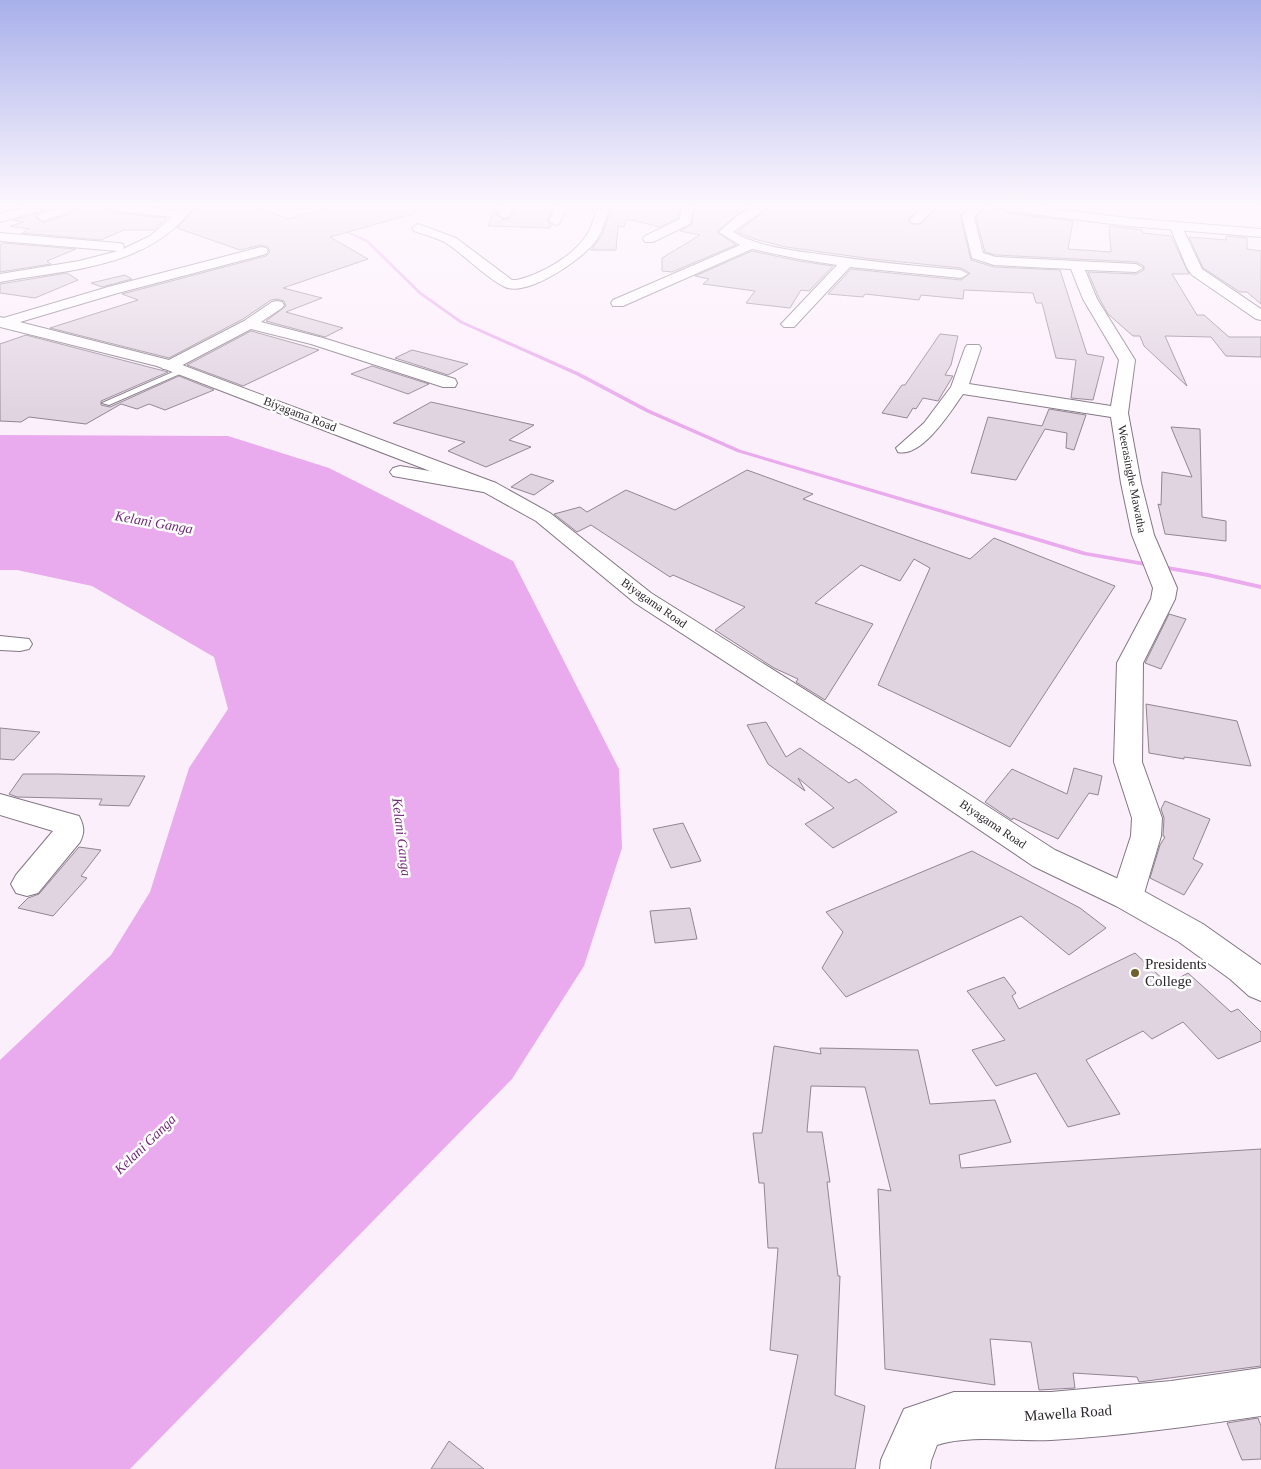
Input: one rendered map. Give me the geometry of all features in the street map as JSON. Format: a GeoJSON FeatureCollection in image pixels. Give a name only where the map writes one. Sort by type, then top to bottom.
{"type":"FeatureCollection","features":[{"type":"Feature","properties":{"kind":"street"},"geometry":{"type":"LineString","coordinates":[[0,278],[14,276]]}},
{"type":"Feature","properties":{"kind":"street"},"geometry":{"type":"LineString","coordinates":[[2,322],[167,276]]}},
{"type":"Feature","properties":{"kind":"street"},"geometry":{"type":"LineString","coordinates":[[498,276],[509,284],[519,285],[538,276]]}},
{"type":"Feature","properties":{"kind":"street"},"geometry":{"type":"LineString","coordinates":[[618,303],[680,276]]}},
{"type":"Feature","properties":{"kind":"street"},"geometry":{"type":"LineString","coordinates":[[789,324],[834,276]]}},
{"type":"Feature","properties":{"kind":"street","name":"Weerasinghe Mawatha"},"geometry":{"type":"LineString","coordinates":[[1080,276],[1090,299],[1127,360],[1119,413],[1130,483],[1143,535],[1165,588],[1163,599],[1130,663],[1128,762],[1147,818],[1146,836],[1127,897]]}},
{"type":"Feature","properties":{"kind":"street"},"geometry":{"type":"LineString","coordinates":[[1203,276],[1261,316]]}},
{"type":"Feature","properties":{"kind":"street"},"geometry":{"type":"LineString","coordinates":[[177,368],[277,305]]}},
{"type":"Feature","properties":{"kind":"street","name":"Biyagama Road"},"geometry":{"type":"LineString","coordinates":[[2,322],[177,368],[489,487],[543,517],[643,598],[870,743],[1044,858],[1127,897],[1191,933],[1242,969],[1261,986]]}},
{"type":"Feature","properties":{"kind":"street"},"geometry":{"type":"LineString","coordinates":[[249,324],[317,341],[449,384]]}},
{"type":"Feature","properties":{"kind":"street"},"geometry":{"type":"LineString","coordinates":[[906,448],[930,427],[959,388],[973,348]]}},
{"type":"Feature","properties":{"kind":"street"},"geometry":{"type":"LineString","coordinates":[[959,388],[1119,413]]}},
{"type":"Feature","properties":{"kind":"street"},"geometry":{"type":"LineString","coordinates":[[400,472],[489,487]]}},
{"type":"Feature","properties":{"kind":"street"},"geometry":{"type":"LineString","coordinates":[[0,804],[68,824],[69,834],[27,884]]}},
{"type":"Feature","properties":{"kind":"street","name":"Mawella Road"},"geometry":{"type":"LineString","coordinates":[[905,1469],[906,1460],[921,1426],[954,1416],[1051,1416],[1171,1405],[1261,1392]]}},
{"type":"Feature","properties":{"kind":"lane"},"geometry":{"type":"LineString","coordinates":[[106,403],[177,368]]}},
{"type":"Feature","properties":{"kind":"water","name":"Kelani Ganga"},"geometry":{"type":"Polygon","coordinates":[[[0,435],[228,436],[329,468],[513,561],[619,769],[622,848],[584,966],[512,1079],[130,1469],[0,1469],[0,1060],[111,955],[150,892],[189,768],[228,709],[214,657],[92,586],[17,570],[0,570],[0,435]]]}},
{"type":"Feature","properties":{"kind":"building"},"geometry":{"type":"Polygon","coordinates":[[[51,276],[71,276],[78,280],[35,298],[0,293],[0,284],[51,276]]]}},
{"type":"Feature","properties":{"kind":"building"},"geometry":{"type":"Polygon","coordinates":[[[123,276],[132,279],[102,287],[91,283],[123,276]]]}},
{"type":"Feature","properties":{"kind":"building"},"geometry":{"type":"Polygon","coordinates":[[[192,276],[319,276],[283,288],[322,298],[286,312],[343,328],[325,337],[266,321],[286,306],[284,301],[271,300],[243,319],[169,358],[50,328],[138,300],[122,294],[192,276]]]}},
{"type":"Feature","properties":{"kind":"building"},"geometry":{"type":"Polygon","coordinates":[[[695,276],[824,276],[809,291],[801,290],[790,308],[746,303],[755,291],[703,284],[709,279],[695,276]]]}},
{"type":"Feature","properties":{"kind":"building"},"geometry":{"type":"Polygon","coordinates":[[[845,276],[917,276],[961,280],[967,276],[1062,276],[1087,354],[1104,357],[1093,400],[1071,398],[1076,360],[1056,358],[1042,303],[1036,303],[1033,293],[964,290],[963,299],[921,295],[919,300],[865,294],[863,297],[828,294],[845,276]]]}},
{"type":"Feature","properties":{"kind":"building"},"geometry":{"type":"Polygon","coordinates":[[[1090,276],[1173,276],[1197,315],[1204,315],[1229,337],[1261,337],[1261,357],[1226,356],[1211,337],[1165,336],[1187,386],[1144,346],[1140,336],[1133,336],[1108,314],[1090,276]]]}},
{"type":"Feature","properties":{"kind":"building"},"geometry":{"type":"Polygon","coordinates":[[[1215,276],[1261,276],[1261,304],[1247,292],[1240,292],[1215,276]]]}},
{"type":"Feature","properties":{"kind":"building"},"geometry":{"type":"Polygon","coordinates":[[[251,331],[319,350],[243,386],[187,365],[251,331]]]}},
{"type":"Feature","properties":{"kind":"building"},"geometry":{"type":"Polygon","coordinates":[[[940,334],[958,336],[951,365],[945,375],[953,376],[938,401],[923,398],[916,409],[913,408],[907,418],[882,413],[902,385],[905,385],[940,334]]]}},
{"type":"Feature","properties":{"kind":"building"},"geometry":{"type":"Polygon","coordinates":[[[26,335],[168,372],[101,401],[101,405],[110,407],[179,376],[214,390],[165,410],[149,404],[137,409],[121,404],[86,424],[29,417],[21,422],[0,421],[0,344],[26,335]]]}},
{"type":"Feature","properties":{"kind":"building"},"geometry":{"type":"Polygon","coordinates":[[[412,350],[468,364],[448,375],[395,358],[412,350]]]}},
{"type":"Feature","properties":{"kind":"building"},"geometry":{"type":"Polygon","coordinates":[[[372,366],[429,384],[408,394],[351,374],[372,366]]]}},
{"type":"Feature","properties":{"kind":"building"},"geometry":{"type":"Polygon","coordinates":[[[431,402],[534,425],[509,440],[531,447],[486,467],[448,451],[465,442],[393,423],[431,402]]]}},
{"type":"Feature","properties":{"kind":"building"},"geometry":{"type":"Polygon","coordinates":[[[1049,409],[1086,415],[1074,450],[1066,448],[1067,433],[1045,429],[1016,480],[971,473],[988,417],[1042,426],[1049,409]]]}},
{"type":"Feature","properties":{"kind":"building"},"geometry":{"type":"Polygon","coordinates":[[[1171,427],[1200,429],[1202,517],[1226,521],[1226,541],[1165,534],[1158,504],[1161,505],[1162,472],[1192,477],[1171,427]]]}},
{"type":"Feature","properties":{"kind":"building"},"geometry":{"type":"Polygon","coordinates":[[[747,470],[813,494],[803,499],[970,559],[994,538],[1115,586],[1010,747],[878,685],[930,568],[914,559],[900,581],[861,565],[815,603],[873,624],[825,700],[796,682],[798,679],[774,668],[715,630],[745,607],[673,575],[670,577],[591,525],[577,532],[554,514],[580,507],[587,512],[626,490],[675,510],[747,470]]]}},
{"type":"Feature","properties":{"kind":"building"},"geometry":{"type":"Polygon","coordinates":[[[531,474],[554,481],[534,495],[511,487],[531,474]]]}},
{"type":"Feature","properties":{"kind":"building"},"geometry":{"type":"Polygon","coordinates":[[[1169,614],[1186,619],[1161,669],[1145,663],[1169,614]]]}},
{"type":"Feature","properties":{"kind":"building"},"geometry":{"type":"Polygon","coordinates":[[[1146,704],[1237,721],[1251,766],[1184,757],[1184,759],[1149,753],[1146,704]]]}},
{"type":"Feature","properties":{"kind":"building"},"geometry":{"type":"Polygon","coordinates":[[[766,722],[786,757],[800,748],[849,783],[856,779],[897,812],[833,848],[805,824],[834,808],[798,778],[805,791],[768,764],[747,725],[766,722]]]}},
{"type":"Feature","properties":{"kind":"building"},"geometry":{"type":"Polygon","coordinates":[[[0,728],[40,732],[14,760],[0,759],[0,728]]]}},
{"type":"Feature","properties":{"kind":"building"},"geometry":{"type":"Polygon","coordinates":[[[1074,768],[1102,776],[1098,795],[1089,793],[1058,839],[1013,818],[1012,820],[985,802],[1012,769],[1067,794],[1074,768]]]}},
{"type":"Feature","properties":{"kind":"building"},"geometry":{"type":"Polygon","coordinates":[[[23,774],[145,776],[129,806],[99,805],[102,799],[17,797],[9,794],[23,774]]]}},
{"type":"Feature","properties":{"kind":"building"},"geometry":{"type":"Polygon","coordinates":[[[1165,801],[1210,819],[1193,859],[1203,864],[1184,895],[1150,878],[1160,845],[1165,837],[1163,836],[1164,818],[1161,809],[1165,801]]]}},
{"type":"Feature","properties":{"kind":"building"},"geometry":{"type":"Polygon","coordinates":[[[683,823],[701,861],[671,868],[653,829],[683,823]]]}},
{"type":"Feature","properties":{"kind":"building"},"geometry":{"type":"Polygon","coordinates":[[[79,847],[101,850],[81,876],[87,878],[53,916],[18,908],[28,898],[39,894],[79,847]]]}},
{"type":"Feature","properties":{"kind":"building"},"geometry":{"type":"Polygon","coordinates":[[[972,851],[1080,908],[1106,928],[1069,955],[1021,916],[846,997],[822,968],[843,932],[826,912],[972,851]]]}},
{"type":"Feature","properties":{"kind":"building"},"geometry":{"type":"Polygon","coordinates":[[[690,908],[697,939],[655,943],[650,911],[690,908]]]}},
{"type":"Feature","properties":{"kind":"building"},"geometry":{"type":"Polygon","coordinates":[[[1135,953],[1168,984],[1188,973],[1231,1012],[1238,1009],[1261,1032],[1261,1041],[1218,1059],[1183,1022],[1152,1039],[1143,1031],[1086,1060],[1120,1114],[1068,1127],[1036,1073],[996,1086],[972,1050],[1005,1040],[967,991],[1004,977],[1016,993],[1012,996],[1019,1009],[1135,953]]]}},
{"type":"Feature","properties":{"kind":"building"},"geometry":{"type":"Polygon","coordinates":[[[774,1046],[821,1054],[820,1048],[918,1050],[930,1104],[995,1100],[1011,1142],[959,1155],[961,1168],[1261,1149],[1261,1366],[1139,1382],[1137,1377],[1073,1373],[1075,1388],[1039,1390],[1031,1342],[990,1339],[995,1385],[885,1369],[878,1189],[891,1191],[865,1087],[811,1086],[807,1132],[822,1132],[830,1182],[827,1182],[838,1276],[840,1276],[835,1395],[865,1406],[855,1469],[775,1469],[798,1355],[770,1350],[778,1248],[768,1248],[764,1183],[759,1183],[753,1133],[762,1133],[774,1046]]]}},
{"type":"Feature","properties":{"kind":"building"},"geometry":{"type":"Polygon","coordinates":[[[1258,1418],[1261,1426],[1261,1459],[1242,1460],[1227,1423],[1258,1418]]]}},
{"type":"Feature","properties":{"kind":"building"},"geometry":{"type":"Polygon","coordinates":[[[449,1441],[484,1469],[431,1469],[449,1441]]]}},
{"type":"Feature","properties":{"kind":"waterway"},"geometry":{"type":"LineString","coordinates":[[402,276],[420,293],[461,322],[578,374],[648,411],[739,451],[1085,554],[1208,575],[1261,587]]}},
{"type":"Feature","properties":{"kind":"place","name":"Presidents College"},"geometry":{"type":"Point","coordinates":[1135,973]}}]}
